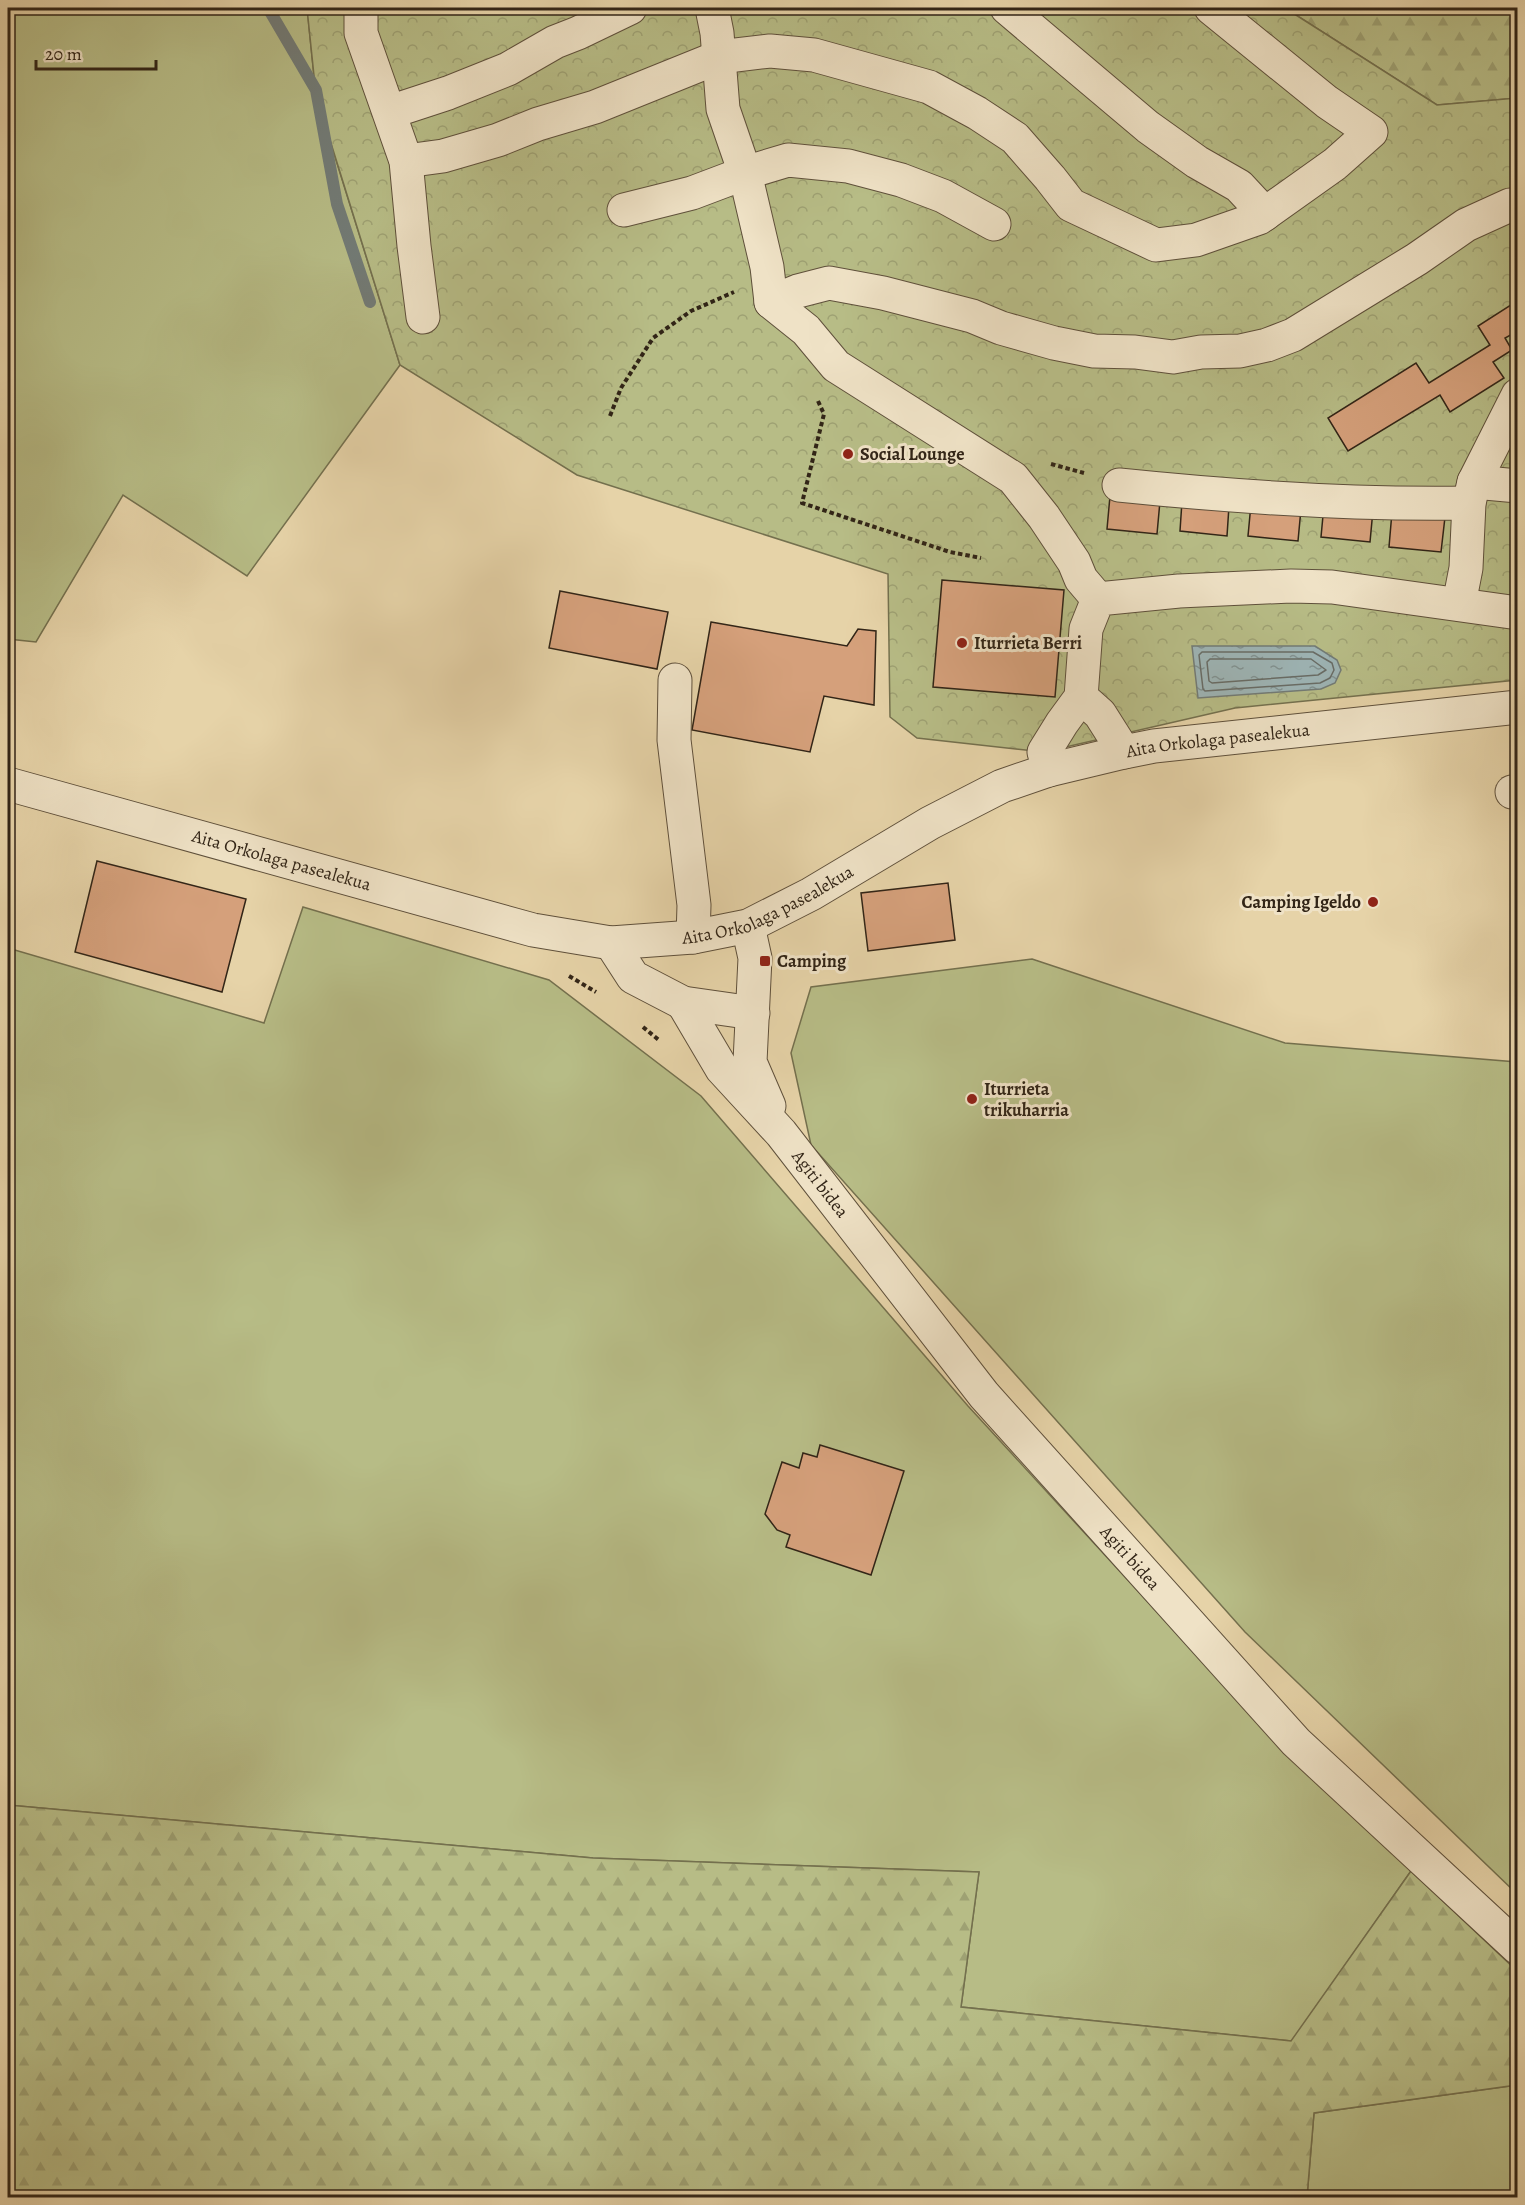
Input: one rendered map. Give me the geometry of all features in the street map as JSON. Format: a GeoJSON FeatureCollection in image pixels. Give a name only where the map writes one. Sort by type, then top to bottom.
{"type":"FeatureCollection","features":[{"type":"Feature","properties":{"kind":"street"},"geometry":{"type":"LineString","coordinates":[[361,8],[360,33],[406,161],[423,317]]}},
{"type":"Feature","properties":{"kind":"street"},"geometry":{"type":"LineString","coordinates":[[390,112],[448,93],[508,69],[555,42],[630,8]]}},
{"type":"Feature","properties":{"kind":"street"},"geometry":{"type":"LineString","coordinates":[[712,8],[717,33],[723,109],[745,172],[770,291],[836,366],[1013,478],[1044,517],[1074,562],[1081,579],[1098,599]]}},
{"type":"Feature","properties":{"kind":"street"},"geometry":{"type":"LineString","coordinates":[[1006,8],[1148,127],[1197,162],[1239,186],[1265,214]]}},
{"type":"Feature","properties":{"kind":"street"},"geometry":{"type":"LineString","coordinates":[[406,161],[442,156],[498,140],[538,124],[596,107],[719,57],[770,51],[814,55],[929,87],[977,113],[1015,138],[1071,205],[1156,245],[1196,240],[1259,218],[1335,164],[1371,132],[1327,102],[1210,8]]}},
{"type":"Feature","properties":{"kind":"street"},"geometry":{"type":"LineString","coordinates":[[624,210],[692,193],[745,172],[788,160],[848,166],[901,180],[943,196],[994,224]]}},
{"type":"Feature","properties":{"kind":"street"},"geometry":{"type":"LineString","coordinates":[[770,291],[798,291],[829,283],[883,293],[972,316],[1001,328],[1054,343],[1094,351],[1135,352],[1173,357],[1201,352],[1240,351],[1267,345],[1293,335],[1417,259],[1466,225],[1510,205],[1518,205]]}},
{"type":"Feature","properties":{"kind":"street"},"geometry":{"type":"LineString","coordinates":[[1460,604],[1466,568],[1471,492],[1518,395]]}},
{"type":"Feature","properties":{"kind":"street"},"geometry":{"type":"LineString","coordinates":[[1119,485],[1229,495],[1382,504],[1518,486]]}},
{"type":"Feature","properties":{"kind":"street"},"geometry":{"type":"LineString","coordinates":[[1098,599],[1179,591],[1291,586],[1332,587],[1518,614]]}},
{"type":"Feature","properties":{"kind":"street"},"geometry":{"type":"LineString","coordinates":[[1049,770],[1044,752],[1081,697],[1086,629],[1098,599]]}},
{"type":"Feature","properties":{"kind":"street"},"geometry":{"type":"LineString","coordinates":[[675,680],[674,740],[694,906],[693,937]]}},
{"type":"Feature","properties":{"kind":"street"},"geometry":{"type":"LineString","coordinates":[[1081,697],[1100,714],[1124,752]]}},
{"type":"Feature","properties":{"kind":"street","name":"Aita Orkolaga pasealekua"},"geometry":{"type":"LineString","coordinates":[[8,784],[533,930],[611,943],[693,937],[748,926],[811,894],[930,823],[1002,786],[1049,770],[1124,752],[1227,737],[1518,707]]}},
{"type":"Feature","properties":{"kind":"street","name":"Agiti bidea"},"geometry":{"type":"LineString","coordinates":[[748,926],[755,958],[750,1062],[781,1133]]}},
{"type":"Feature","properties":{"kind":"street"},"geometry":{"type":"LineString","coordinates":[[611,943],[633,976],[683,1003],[753,1013]]}},
{"type":"Feature","properties":{"kind":"street","name":"Agiti bidea"},"geometry":{"type":"LineString","coordinates":[[683,1003],[722,1069],[781,1133],[984,1395],[1288,1733],[1518,1948]]}},
{"type":"Feature","properties":{"kind":"path"},"geometry":{"type":"LineString","coordinates":[[610,416],[621,388],[653,338],[691,311],[731,293],[770,291]]}},
{"type":"Feature","properties":{"kind":"path"},"geometry":{"type":"LineString","coordinates":[[824,414],[802,503],[950,552],[981,558]]}},
{"type":"Feature","properties":{"kind":"green space"},"geometry":{"type":"Polygon","coordinates":[[[8,8],[307,8],[316,96],[400,365],[247,576],[123,495],[36,642],[8,639],[8,8]]]}},
{"type":"Feature","properties":{"kind":"green space"},"geometry":{"type":"Polygon","coordinates":[[[307,8],[1285,8],[1437,105],[1517,98],[1517,680],[1235,708],[1044,752],[917,738],[890,717],[888,574],[577,475],[400,365],[316,95],[307,8]]]}},
{"type":"Feature","properties":{"kind":"green space"},"geometry":{"type":"Polygon","coordinates":[[[1285,8],[1517,8],[1517,98],[1437,105],[1285,8]]]}},
{"type":"Feature","properties":{"kind":"green space"},"geometry":{"type":"Polygon","coordinates":[[[303,907],[549,980],[701,1096],[968,1406],[1216,1676],[1411,1871],[1292,2041],[961,2007],[979,1872],[593,1858],[8,1805],[8,948],[264,1023],[303,907]]]}},
{"type":"Feature","properties":{"kind":"green space"},"geometry":{"type":"Polygon","coordinates":[[[1032,959],[1285,1043],[1517,1062],[1517,1894],[1245,1632],[811,1145],[791,1053],[811,987],[1032,959]]]}},
{"type":"Feature","properties":{"kind":"green space"},"geometry":{"type":"Polygon","coordinates":[[[8,1805],[593,1858],[979,1872],[961,2007],[1291,2041],[1411,1871],[1517,1971],[1517,2085],[1314,2113],[1307,2197],[8,2197],[8,1805]]]}},
{"type":"Feature","properties":{"kind":"green space"},"geometry":{"type":"Polygon","coordinates":[[[1517,2085],[1517,2197],[1307,2198],[1314,2113],[1517,2085]]]}},
{"type":"Feature","properties":{"kind":"water"},"geometry":{"type":"Polygon","coordinates":[[[1192,646],[1315,646],[1337,660],[1341,670],[1335,683],[1321,689],[1198,698],[1192,646]]]}},
{"type":"Feature","properties":{"kind":"building"},"geometry":{"type":"Polygon","coordinates":[[[1517,301],[1518,331],[1505,338],[1512,350],[1493,362],[1504,378],[1450,412],[1440,395],[1348,451],[1328,418],[1416,363],[1429,383],[1490,345],[1478,326],[1517,301]]]}},
{"type":"Feature","properties":{"kind":"building"},"geometry":{"type":"Polygon","coordinates":[[[1110,496],[1160,501],[1157,534],[1107,529],[1110,496]]]}},
{"type":"Feature","properties":{"kind":"building"},"geometry":{"type":"Polygon","coordinates":[[[1182,501],[1229,506],[1227,536],[1180,531],[1182,501]]]}},
{"type":"Feature","properties":{"kind":"building"},"geometry":{"type":"Polygon","coordinates":[[[1251,504],[1301,509],[1298,541],[1248,536],[1251,504]]]}},
{"type":"Feature","properties":{"kind":"building"},"geometry":{"type":"Polygon","coordinates":[[[1324,505],[1373,510],[1370,542],[1321,537],[1324,505]]]}},
{"type":"Feature","properties":{"kind":"building"},"geometry":{"type":"Polygon","coordinates":[[[1392,512],[1445,517],[1441,552],[1389,547],[1392,512]]]}},
{"type":"Feature","properties":{"kind":"building"},"geometry":{"type":"Polygon","coordinates":[[[942,580],[1064,590],[1055,697],[933,687],[942,580]]]}},
{"type":"Feature","properties":{"kind":"building"},"geometry":{"type":"Polygon","coordinates":[[[560,591],[668,612],[657,669],[549,648],[560,591]]]}},
{"type":"Feature","properties":{"kind":"building"},"geometry":{"type":"Polygon","coordinates":[[[711,622],[847,646],[858,629],[876,631],[874,705],[824,696],[810,752],[692,730],[711,622]]]}},
{"type":"Feature","properties":{"kind":"building"},"geometry":{"type":"Polygon","coordinates":[[[97,861],[246,899],[222,992],[75,952],[97,861]]]}},
{"type":"Feature","properties":{"kind":"building"},"geometry":{"type":"Polygon","coordinates":[[[948,883],[955,940],[868,951],[861,893],[948,883]]]}},
{"type":"Feature","properties":{"kind":"building"},"geometry":{"type":"Polygon","coordinates":[[[820,1445],[904,1471],[871,1575],[786,1547],[790,1535],[777,1530],[765,1514],[782,1462],[799,1468],[803,1453],[817,1457],[820,1445]]]}},
{"type":"Feature","properties":{"kind":"waterway"},"geometry":{"type":"LineString","coordinates":[[268,8],[316,90],[337,204],[370,302]]}},
{"type":"Feature","properties":{"kind":"place","name":"Social Lounge"},"geometry":{"type":"Point","coordinates":[848,454]}},
{"type":"Feature","properties":{"kind":"place","name":"Iturrieta Berri"},"geometry":{"type":"Point","coordinates":[962,643]}},
{"type":"Feature","properties":{"kind":"place","name":"Camping Igeldo"},"geometry":{"type":"Point","coordinates":[1373,902]}},
{"type":"Feature","properties":{"kind":"place","name":"Camping"},"geometry":{"type":"Point","coordinates":[765,961]}},
{"type":"Feature","properties":{"kind":"place","name":"Iturrieta trikuharria"},"geometry":{"type":"Point","coordinates":[972,1099]}}]}
